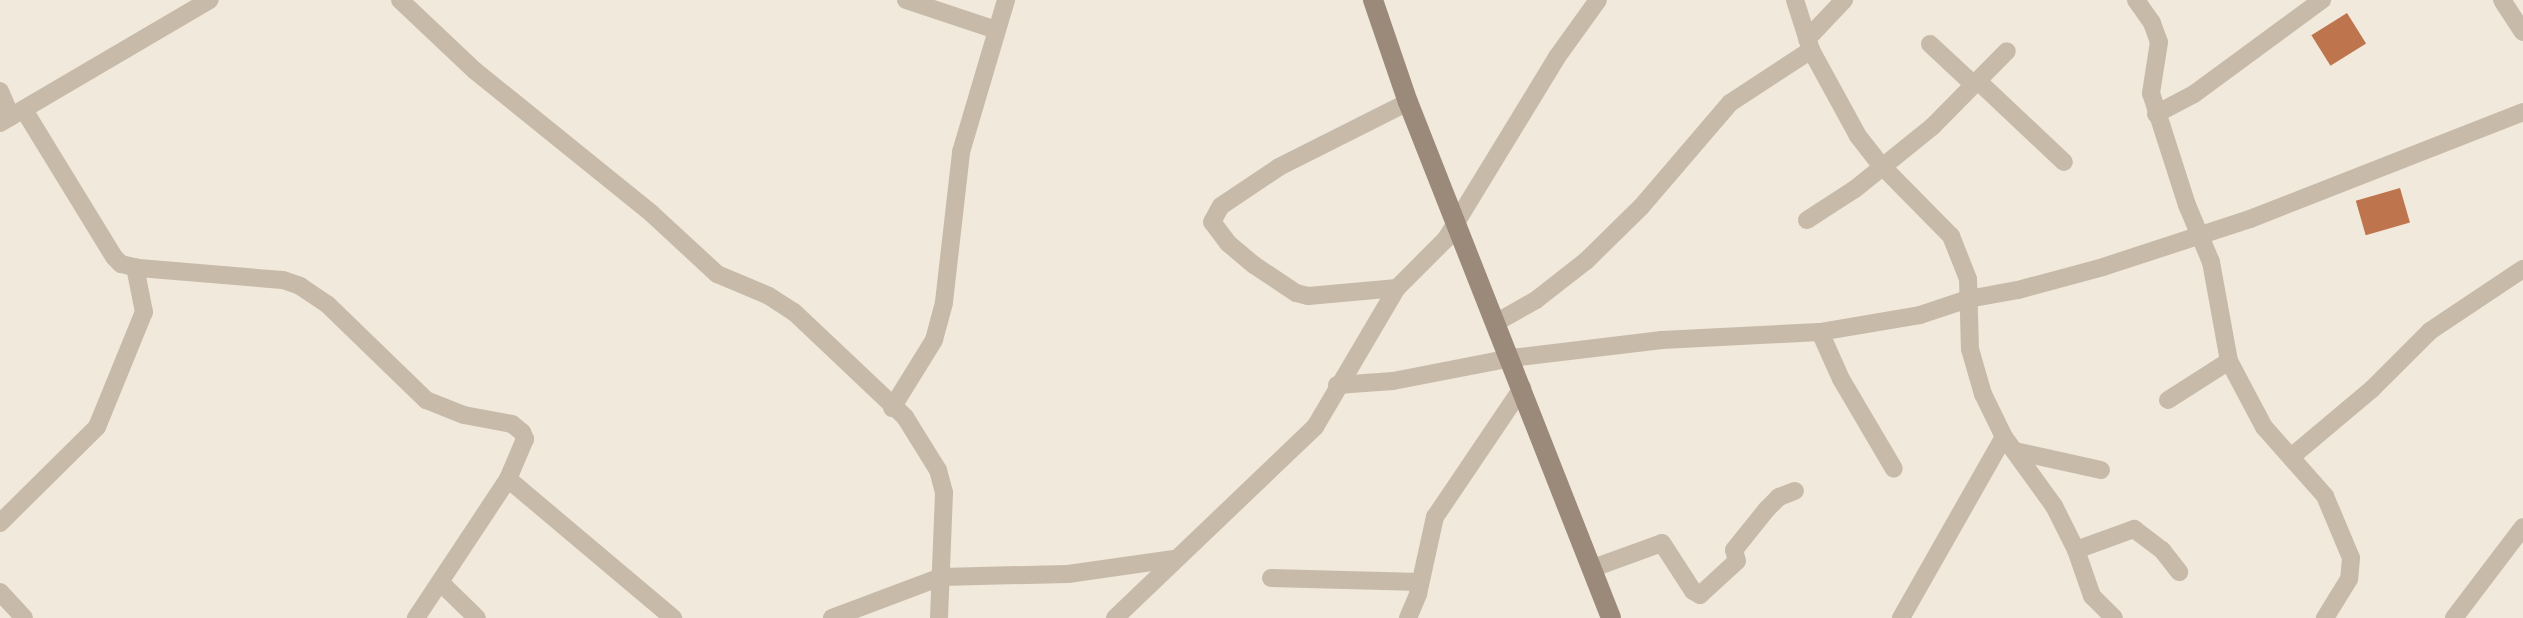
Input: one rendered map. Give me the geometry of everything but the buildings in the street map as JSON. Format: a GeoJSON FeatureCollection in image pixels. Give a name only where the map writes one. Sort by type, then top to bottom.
{"type":"FeatureCollection","features":[{"type":"Feature","properties":{"kind":"street"},"geometry":{"type":"LineString","coordinates":[[11,116],[210,0]]}},
{"type":"Feature","properties":{"kind":"street"},"geometry":{"type":"LineString","coordinates":[[400,0],[474,70],[651,213],[717,274],[769,296],[794,312],[905,417],[938,470],[944,493],[939,618]]}},
{"type":"Feature","properties":{"kind":"street"},"geometry":{"type":"LineString","coordinates":[[906,0],[996,30]]}},
{"type":"Feature","properties":{"kind":"street"},"geometry":{"type":"LineString","coordinates":[[892,408],[934,340],[941,315],[961,152],[1006,0]]}},
{"type":"Feature","properties":{"kind":"street"},"geometry":{"type":"LineString","coordinates":[[1373,0],[1408,102],[1611,618]]}},
{"type":"Feature","properties":{"kind":"street"},"geometry":{"type":"LineString","coordinates":[[1115,618],[1315,427],[1397,288],[1438,249],[1557,57],[1598,0]]}},
{"type":"Feature","properties":{"kind":"street"},"geometry":{"type":"LineString","coordinates":[[1795,0],[1809,45],[1858,136],[1881,165],[1951,236],[1962,258],[1970,349],[1983,394],[2010,444],[2054,506],[2076,550],[2092,596],[2114,618]]}},
{"type":"Feature","properties":{"kind":"street"},"geometry":{"type":"LineString","coordinates":[[1497,322],[1536,300],[1595,252],[1641,207],[1730,103],[1809,45],[1844,0]]}},
{"type":"Feature","properties":{"kind":"street"},"geometry":{"type":"LineString","coordinates":[[2156,114],[2194,94],[2322,0]]}},
{"type":"Feature","properties":{"kind":"street"},"geometry":{"type":"LineString","coordinates":[[2502,0],[2523,32]]}},
{"type":"Feature","properties":{"kind":"street"},"geometry":{"type":"LineString","coordinates":[[2138,1],[2152,23],[2159,42],[2151,93],[2211,262],[2229,361],[2264,427],[2335,514],[2351,558],[2349,579],[2325,618]]}},
{"type":"Feature","properties":{"kind":"street"},"geometry":{"type":"LineString","coordinates":[[1930,44],[2064,162]]}},
{"type":"Feature","properties":{"kind":"street"},"geometry":{"type":"LineString","coordinates":[[1807,220],[1855,189],[1933,126],[2007,51]]}},
{"type":"Feature","properties":{"kind":"street"},"geometry":{"type":"LineString","coordinates":[[0,91],[11,116],[114,257],[135,267],[283,280],[300,286],[327,304],[426,400],[464,415],[518,428],[525,439],[508,479],[416,618]]}},
{"type":"Feature","properties":{"kind":"street"},"geometry":{"type":"LineString","coordinates":[[1397,288],[1308,296],[1296,293],[1245,258],[1212,222],[1221,206],[1279,167],[1408,102]]}},
{"type":"Feature","properties":{"kind":"street"},"geometry":{"type":"LineString","coordinates":[[1337,385],[1393,381],[1511,358],[1662,340],[1820,332],[1920,315],[1968,299],[2046,283],[2201,234],[2345,185],[2523,112]]}},
{"type":"Feature","properties":{"kind":"street"},"geometry":{"type":"LineString","coordinates":[[0,523],[97,427],[144,312],[135,267]]}},
{"type":"Feature","properties":{"kind":"street"},"geometry":{"type":"LineString","coordinates":[[2291,457],[2372,389],[2430,331],[2523,269]]}},
{"type":"Feature","properties":{"kind":"street"},"geometry":{"type":"LineString","coordinates":[[1820,332],[1841,379],[1894,469]]}},
{"type":"Feature","properties":{"kind":"street"},"geometry":{"type":"LineString","coordinates":[[2168,400],[2229,361]]}},
{"type":"Feature","properties":{"kind":"street"},"geometry":{"type":"LineString","coordinates":[[1408,618],[1435,517],[1522,388]]}},
{"type":"Feature","properties":{"kind":"street"},"geometry":{"type":"LineString","coordinates":[[2010,444],[2101,470]]}},
{"type":"Feature","properties":{"kind":"street"},"geometry":{"type":"LineString","coordinates":[[1901,618],[2010,444]]}},
{"type":"Feature","properties":{"kind":"street"},"geometry":{"type":"LineString","coordinates":[[508,479],[673,618]]}},
{"type":"Feature","properties":{"kind":"street"},"geometry":{"type":"LineString","coordinates":[[1593,568],[1662,543],[1693,591],[1700,595],[1737,561],[1734,550],[1767,509],[1779,497],[1795,491]]}},
{"type":"Feature","properties":{"kind":"street"},"geometry":{"type":"LineString","coordinates":[[2454,618],[2523,527]]}},
{"type":"Feature","properties":{"kind":"street"},"geometry":{"type":"LineString","coordinates":[[2076,550],[2134,529],[2162,550],[2179,572]]}},
{"type":"Feature","properties":{"kind":"street"},"geometry":{"type":"LineString","coordinates":[[832,618],[941,577],[1068,574],[1174,559]]}},
{"type":"Feature","properties":{"kind":"street"},"geometry":{"type":"LineString","coordinates":[[1271,578],[1420,582]]}},
{"type":"Feature","properties":{"kind":"street"},"geometry":{"type":"LineString","coordinates":[[441,583],[477,618]]}},
{"type":"Feature","properties":{"kind":"street"},"geometry":{"type":"LineString","coordinates":[[2,600],[24,618]]}}]}
